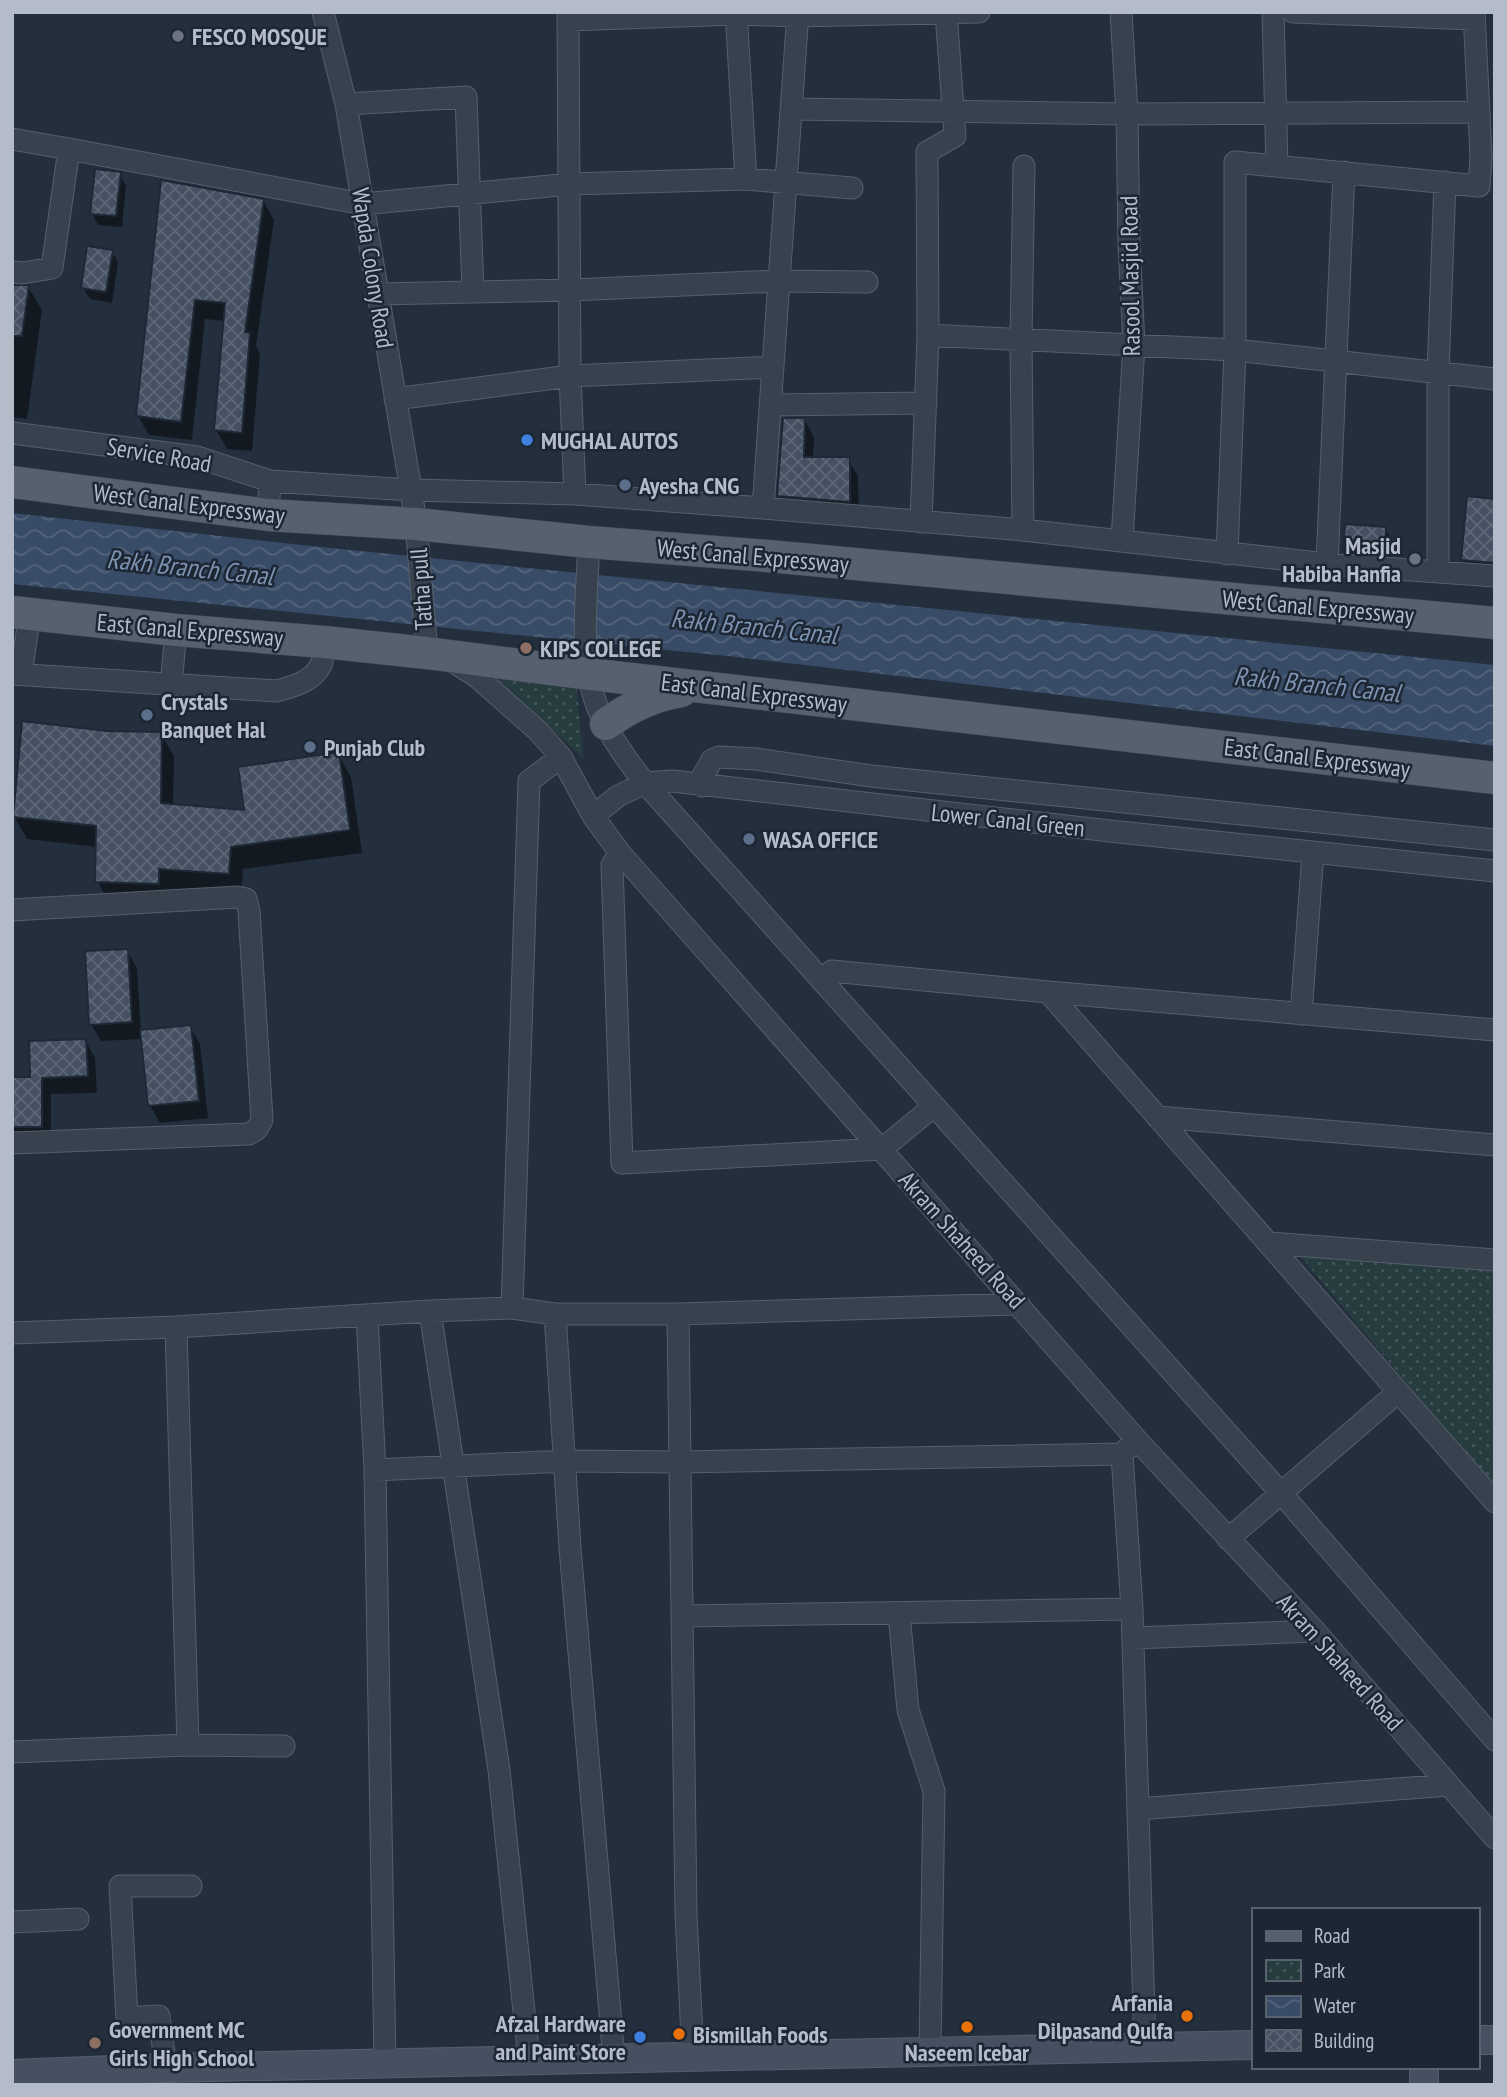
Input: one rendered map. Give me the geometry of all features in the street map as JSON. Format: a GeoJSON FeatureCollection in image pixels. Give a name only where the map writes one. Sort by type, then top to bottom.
{"type":"FeatureCollection","features":[{"type":"Feature","properties":{"kind":"main road","name":"West Canal Expressway"},"geometry":{"type":"LineString","coordinates":[[12,482],[417,535],[588,550],[833,562],[1495,624]]}},
{"type":"Feature","properties":{"kind":"main road","name":"East Canal Expressway"},"geometry":{"type":"LineString","coordinates":[[21,612],[176,630],[324,642],[426,645],[588,662],[752,693],[1495,778]]}},
{"type":"Feature","properties":{"kind":"main road"},"geometry":{"type":"LineString","coordinates":[[606,724],[629,707],[660,695],[698,688],[752,693]]}},
{"type":"Feature","properties":{"kind":"street","name":"Wapda Colony Road"},"geometry":{"type":"LineString","coordinates":[[323,12],[346,104],[417,535]]}},
{"type":"Feature","properties":{"kind":"street"},"geometry":{"type":"LineString","coordinates":[[575,494],[570,376],[568,16],[979,12]]}},
{"type":"Feature","properties":{"kind":"street","name":"Rasool Masjid Road"},"geometry":{"type":"LineString","coordinates":[[1121,12],[1134,345],[1122,540]]}},
{"type":"Feature","properties":{"kind":"street"},"geometry":{"type":"LineString","coordinates":[[1273,12],[1277,166]]}},
{"type":"Feature","properties":{"kind":"street"},"geometry":{"type":"LineString","coordinates":[[1227,554],[1235,350],[1235,162],[1479,186],[1488,155],[1477,112],[1485,51],[1474,16],[1293,12]]}},
{"type":"Feature","properties":{"kind":"street"},"geometry":{"type":"LineString","coordinates":[[736,13],[747,179]]}},
{"type":"Feature","properties":{"kind":"street"},"geometry":{"type":"LineString","coordinates":[[921,522],[928,335],[927,152],[955,136],[946,13]]}},
{"type":"Feature","properties":{"kind":"street"},"geometry":{"type":"LineString","coordinates":[[763,508],[798,14]]}},
{"type":"Feature","properties":{"kind":"street"},"geometry":{"type":"LineString","coordinates":[[346,104],[466,97],[473,292]]}},
{"type":"Feature","properties":{"kind":"street"},"geometry":{"type":"LineString","coordinates":[[792,108],[1127,114],[1477,112]]}},
{"type":"Feature","properties":{"kind":"street"},"geometry":{"type":"LineString","coordinates":[[12,139],[363,204],[570,184],[747,179],[852,188]]}},
{"type":"Feature","properties":{"kind":"street"},"geometry":{"type":"LineString","coordinates":[[12,272],[52,268],[69,149]]}},
{"type":"Feature","properties":{"kind":"street"},"geometry":{"type":"LineString","coordinates":[[1023,530],[1021,338],[1024,166]]}},
{"type":"Feature","properties":{"kind":"street"},"geometry":{"type":"LineString","coordinates":[[1327,564],[1344,172]]}},
{"type":"Feature","properties":{"kind":"street"},"geometry":{"type":"LineString","coordinates":[[1438,571],[1438,373],[1445,183]]}},
{"type":"Feature","properties":{"kind":"street"},"geometry":{"type":"LineString","coordinates":[[377,294],[571,290],[778,281],[867,282]]}},
{"type":"Feature","properties":{"kind":"street"},"geometry":{"type":"LineString","coordinates":[[928,335],[1235,350],[1495,379]]}},
{"type":"Feature","properties":{"kind":"street"},"geometry":{"type":"LineString","coordinates":[[395,398],[570,376],[774,367]]}},
{"type":"Feature","properties":{"kind":"street"},"geometry":{"type":"LineString","coordinates":[[771,405],[926,403]]}},
{"type":"Feature","properties":{"kind":"street","name":"Service Road"},"geometry":{"type":"LineString","coordinates":[[12,433],[197,457],[270,481],[411,491]]}},
{"type":"Feature","properties":{"kind":"street"},"geometry":{"type":"LineString","coordinates":[[268,515],[270,481]]}},
{"type":"Feature","properties":{"kind":"street"},"geometry":{"type":"LineString","coordinates":[[411,491],[575,494],[763,508],[1023,530],[1327,564],[1495,576]]}},
{"type":"Feature","properties":{"kind":"street","name":"Tatha pull"},"geometry":{"type":"LineString","coordinates":[[417,535],[426,645]]}},
{"type":"Feature","properties":{"kind":"street"},"geometry":{"type":"LineString","coordinates":[[588,550],[588,662],[594,697],[616,743],[645,783],[1281,1493],[1495,1740]]}},
{"type":"Feature","properties":{"kind":"street"},"geometry":{"type":"LineString","coordinates":[[21,612],[17,674],[276,691],[308,680],[321,665],[324,642]]}},
{"type":"Feature","properties":{"kind":"street"},"geometry":{"type":"LineString","coordinates":[[171,686],[176,630]]}},
{"type":"Feature","properties":{"kind":"street","name":"Akram Shaheed Road"},"geometry":{"type":"LineString","coordinates":[[426,645],[477,677],[531,725],[561,757],[593,816],[620,853],[1019,1304],[1130,1447],[1227,1538],[1315,1632],[1495,1838]]}},
{"type":"Feature","properties":{"kind":"street"},"geometry":{"type":"LineString","coordinates":[[512,1308],[529,780],[561,757]]}},
{"type":"Feature","properties":{"kind":"street"},"geometry":{"type":"LineString","coordinates":[[702,786],[703,776],[712,760],[719,757],[756,759],[871,776],[1495,840]]}},
{"type":"Feature","properties":{"kind":"street","name":"Lower Canal Green"},"geometry":{"type":"LineString","coordinates":[[645,783],[672,781],[1495,872]]}},
{"type":"Feature","properties":{"kind":"street"},"geometry":{"type":"LineString","coordinates":[[593,816],[618,796],[645,783]]}},
{"type":"Feature","properties":{"kind":"street"},"geometry":{"type":"LineString","coordinates":[[620,853],[612,865],[622,1163],[882,1149],[933,1106]]}},
{"type":"Feature","properties":{"kind":"street"},"geometry":{"type":"LineString","coordinates":[[1301,1014],[1313,853]]}},
{"type":"Feature","properties":{"kind":"street"},"geometry":{"type":"LineString","coordinates":[[12,910],[237,897],[246,899],[249,911],[262,1120],[257,1129],[249,1134],[12,1143]]}},
{"type":"Feature","properties":{"kind":"street"},"geometry":{"type":"LineString","coordinates":[[821,981],[832,971],[1495,1030]]}},
{"type":"Feature","properties":{"kind":"street"},"geometry":{"type":"LineString","coordinates":[[1048,992],[1495,1502]]}},
{"type":"Feature","properties":{"kind":"street"},"geometry":{"type":"LineString","coordinates":[[1157,1117],[1495,1145]]}},
{"type":"Feature","properties":{"kind":"street"},"geometry":{"type":"LineString","coordinates":[[1268,1243],[1495,1260]]}},
{"type":"Feature","properties":{"kind":"street"},"geometry":{"type":"LineString","coordinates":[[12,1333],[176,1328],[512,1308],[555,1314],[678,1314],[1019,1304]]}},
{"type":"Feature","properties":{"kind":"street"},"geometry":{"type":"LineString","coordinates":[[430,1311],[499,1770],[529,2060]]}},
{"type":"Feature","properties":{"kind":"street"},"geometry":{"type":"LineString","coordinates":[[555,1314],[614,2059]]}},
{"type":"Feature","properties":{"kind":"street"},"geometry":{"type":"LineString","coordinates":[[678,1314],[686,1915],[693,2057]]}},
{"type":"Feature","properties":{"kind":"street"},"geometry":{"type":"LineString","coordinates":[[367,1316],[375,1470],[385,2064]]}},
{"type":"Feature","properties":{"kind":"street"},"geometry":{"type":"LineString","coordinates":[[176,1328],[188,1745]]}},
{"type":"Feature","properties":{"kind":"street"},"geometry":{"type":"LineString","coordinates":[[1227,1538],[1398,1392]]}},
{"type":"Feature","properties":{"kind":"street"},"geometry":{"type":"LineString","coordinates":[[375,1470],[565,1461],[680,1462],[1130,1447],[1145,2047]]}},
{"type":"Feature","properties":{"kind":"street"},"geometry":{"type":"LineString","coordinates":[[682,1616],[1132,1609]]}},
{"type":"Feature","properties":{"kind":"street"},"geometry":{"type":"LineString","coordinates":[[899,1613],[908,1710],[934,1791],[930,2052]]}},
{"type":"Feature","properties":{"kind":"street"},"geometry":{"type":"LineString","coordinates":[[1133,1638],[1315,1632]]}},
{"type":"Feature","properties":{"kind":"street"},"geometry":{"type":"LineString","coordinates":[[12,1752],[188,1745],[284,1745]]}},
{"type":"Feature","properties":{"kind":"street"},"geometry":{"type":"LineString","coordinates":[[1138,1809],[1449,1785]]}},
{"type":"Feature","properties":{"kind":"street"},"geometry":{"type":"LineString","coordinates":[[166,2068],[159,2017],[127,2018],[120,1886],[191,1886]]}},
{"type":"Feature","properties":{"kind":"street"},"geometry":{"type":"LineString","coordinates":[[12,1922],[78,1919]]}},
{"type":"Feature","properties":{"kind":"street"},"geometry":{"type":"LineString","coordinates":[[20,2078],[166,2068],[1252,2045]]}},
{"type":"Feature","properties":{"kind":"green space"},"geometry":{"type":"Polygon","coordinates":[[[490,672],[576,677],[583,758],[490,672]]]}},
{"type":"Feature","properties":{"kind":"green space"},"geometry":{"type":"Polygon","coordinates":[[[1295,1250],[1495,1266],[1495,1488],[1295,1250]]]}},
{"type":"Feature","properties":{"kind":"water","name":"Rakh Branch Canal"},"geometry":{"type":"Polygon","coordinates":[[[12,513],[320,547],[1495,665],[1495,746],[737,657],[12,584],[12,513]]]}},
{"type":"Feature","properties":{"kind":"building"},"geometry":{"type":"Polygon","coordinates":[[[95,169],[121,172],[116,216],[90,214],[95,169]]]}},
{"type":"Feature","properties":{"kind":"building"},"geometry":{"type":"Polygon","coordinates":[[[161,180],[264,199],[245,332],[250,333],[242,433],[214,430],[225,303],[195,300],[181,422],[136,416],[161,180]]]}},
{"type":"Feature","properties":{"kind":"building"},"geometry":{"type":"Polygon","coordinates":[[[87,246],[113,250],[106,292],[81,288],[87,246]]]}},
{"type":"Feature","properties":{"kind":"building"},"geometry":{"type":"Polygon","coordinates":[[[12,285],[29,285],[22,336],[12,336],[12,285]]]}},
{"type":"Feature","properties":{"kind":"building"},"geometry":{"type":"Polygon","coordinates":[[[783,418],[805,418],[804,457],[850,457],[850,502],[777,496],[783,418]]]}},
{"type":"Feature","properties":{"kind":"building"},"geometry":{"type":"Polygon","coordinates":[[[1467,496],[1495,499],[1495,563],[1461,560],[1467,496]]]}},
{"type":"Feature","properties":{"kind":"building"},"geometry":{"type":"Polygon","coordinates":[[[1345,524],[1386,527],[1385,553],[1343,551],[1345,524]]]}},
{"type":"Feature","properties":{"kind":"building"},"geometry":{"type":"Polygon","coordinates":[[[22,721],[107,731],[162,732],[161,803],[244,810],[238,767],[339,752],[350,830],[231,847],[229,874],[159,869],[159,884],[95,882],[96,826],[13,817],[22,721]]]}},
{"type":"Feature","properties":{"kind":"building"},"geometry":{"type":"Polygon","coordinates":[[[128,949],[132,1022],[89,1025],[85,951],[128,949]]]}},
{"type":"Feature","properties":{"kind":"building"},"geometry":{"type":"Polygon","coordinates":[[[191,1025],[199,1101],[148,1106],[140,1030],[191,1025]]]}},
{"type":"Feature","properties":{"kind":"building"},"geometry":{"type":"Polygon","coordinates":[[[86,1039],[88,1076],[42,1078],[42,1127],[12,1127],[12,1077],[30,1077],[29,1041],[86,1039]]]}},
{"type":"Feature","properties":{"kind":"place","name":"FESCO MOSQUE"},"geometry":{"type":"Point","coordinates":[178,36]}},
{"type":"Feature","properties":{"kind":"place","name":"MUGHAL AUTOS"},"geometry":{"type":"Point","coordinates":[527,440]}},
{"type":"Feature","properties":{"kind":"place","name":"Ayesha CNG"},"geometry":{"type":"Point","coordinates":[625,485]}},
{"type":"Feature","properties":{"kind":"place","name":"Masjid Habiba Hanfia"},"geometry":{"type":"Point","coordinates":[1415,559]}},
{"type":"Feature","properties":{"kind":"place","name":"KIPS COLLEGE"},"geometry":{"type":"Point","coordinates":[526,648]}},
{"type":"Feature","properties":{"kind":"place","name":"Crystals Banquet Hal"},"geometry":{"type":"Point","coordinates":[147,715]}},
{"type":"Feature","properties":{"kind":"place","name":"Punjab Club"},"geometry":{"type":"Point","coordinates":[310,747]}},
{"type":"Feature","properties":{"kind":"place","name":"WASA OFFICE"},"geometry":{"type":"Point","coordinates":[749,839]}},
{"type":"Feature","properties":{"kind":"place","name":"Arfania Dilpasand Qulfa"},"geometry":{"type":"Point","coordinates":[1187,2016]}},
{"type":"Feature","properties":{"kind":"place","name":"Naseem Icebar"},"geometry":{"type":"Point","coordinates":[967,2027]}},
{"type":"Feature","properties":{"kind":"place","name":"Bismillah Foods"},"geometry":{"type":"Point","coordinates":[679,2034]}},
{"type":"Feature","properties":{"kind":"place","name":"Afzal Hardware and Paint Store"},"geometry":{"type":"Point","coordinates":[640,2037]}},
{"type":"Feature","properties":{"kind":"place","name":"Government MC Girls High School"},"geometry":{"type":"Point","coordinates":[95,2043]}}]}
